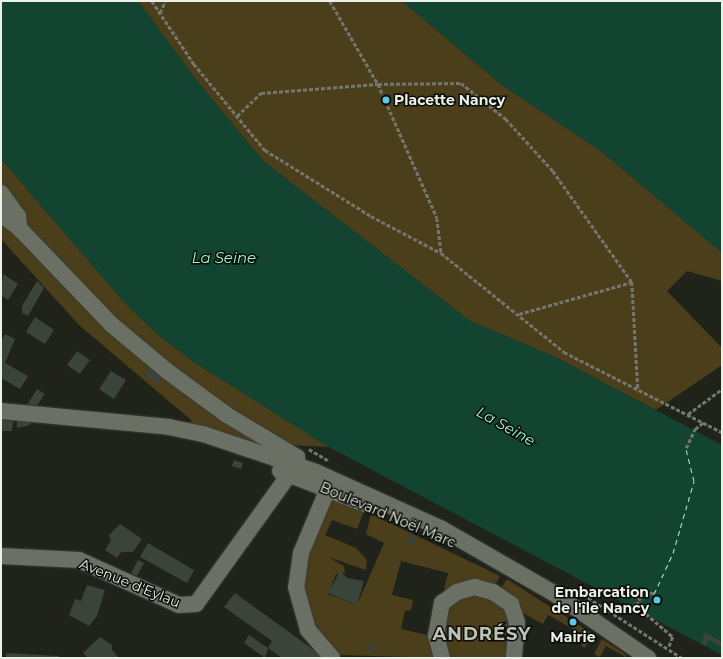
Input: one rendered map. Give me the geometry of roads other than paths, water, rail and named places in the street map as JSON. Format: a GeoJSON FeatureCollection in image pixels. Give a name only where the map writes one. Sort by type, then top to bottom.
{"type":"FeatureCollection","features":[{"type":"Feature","properties":{"kind":"street"},"geometry":{"type":"LineString","coordinates":[[1,193],[18,216],[19,228]]}},
{"type":"Feature","properties":{"kind":"street"},"geometry":{"type":"LineString","coordinates":[[1,214],[19,228],[135,344],[202,399],[267,446],[292,461]]}},
{"type":"Feature","properties":{"kind":"street"},"geometry":{"type":"LineString","coordinates":[[1,411],[119,420],[267,446]]}},
{"type":"Feature","properties":{"kind":"street"},"geometry":{"type":"LineString","coordinates":[[188,432],[292,461]]}},
{"type":"Feature","properties":{"kind":"street","name":"Boulevard Noël Marc"},"geometry":{"type":"LineString","coordinates":[[292,461],[330,484],[485,556],[555,594],[648,658]]}},
{"type":"Feature","properties":{"kind":"street","name":"Avenue d'Eylau"},"geometry":{"type":"LineString","coordinates":[[1,556],[79,560],[180,605],[196,604],[292,461]]}},
{"type":"Feature","properties":{"kind":"street"},"geometry":{"type":"LineString","coordinates":[[330,484],[298,561],[296,587],[308,630],[332,658]]}},
{"type":"Feature","properties":{"kind":"street"},"geometry":{"type":"LineString","coordinates":[[442,658],[436,636],[442,603],[457,592],[475,587],[493,592],[510,604],[517,622],[514,658]]}},
{"type":"Feature","properties":{"kind":"water","name":"La Seine"},"geometry":{"type":"Polygon","coordinates":[[[1,1],[138,1],[197,81],[262,160],[470,321],[555,357],[722,445],[722,655],[325,445],[194,362],[157,334],[125,303],[1,159],[1,1]]]}},
{"type":"Feature","properties":{"kind":"water"},"geometry":{"type":"Polygon","coordinates":[[[402,1],[722,1],[722,253],[601,151],[502,85],[402,1]]]}},
{"type":"Feature","properties":{"kind":"place","name":"Placette Nancy"},"geometry":{"type":"Point","coordinates":[386,100]}},
{"type":"Feature","properties":{"kind":"place","name":"Embarcation de l'île Nancy"},"geometry":{"type":"Point","coordinates":[657,600]}},
{"type":"Feature","properties":{"kind":"place","name":"Mairie"},"geometry":{"type":"Point","coordinates":[573,622]}},
{"type":"Feature","properties":{"kind":"district","name":"ANDRÉSY"},"geometry":{"type":"Point","coordinates":[482,634]}}]}
